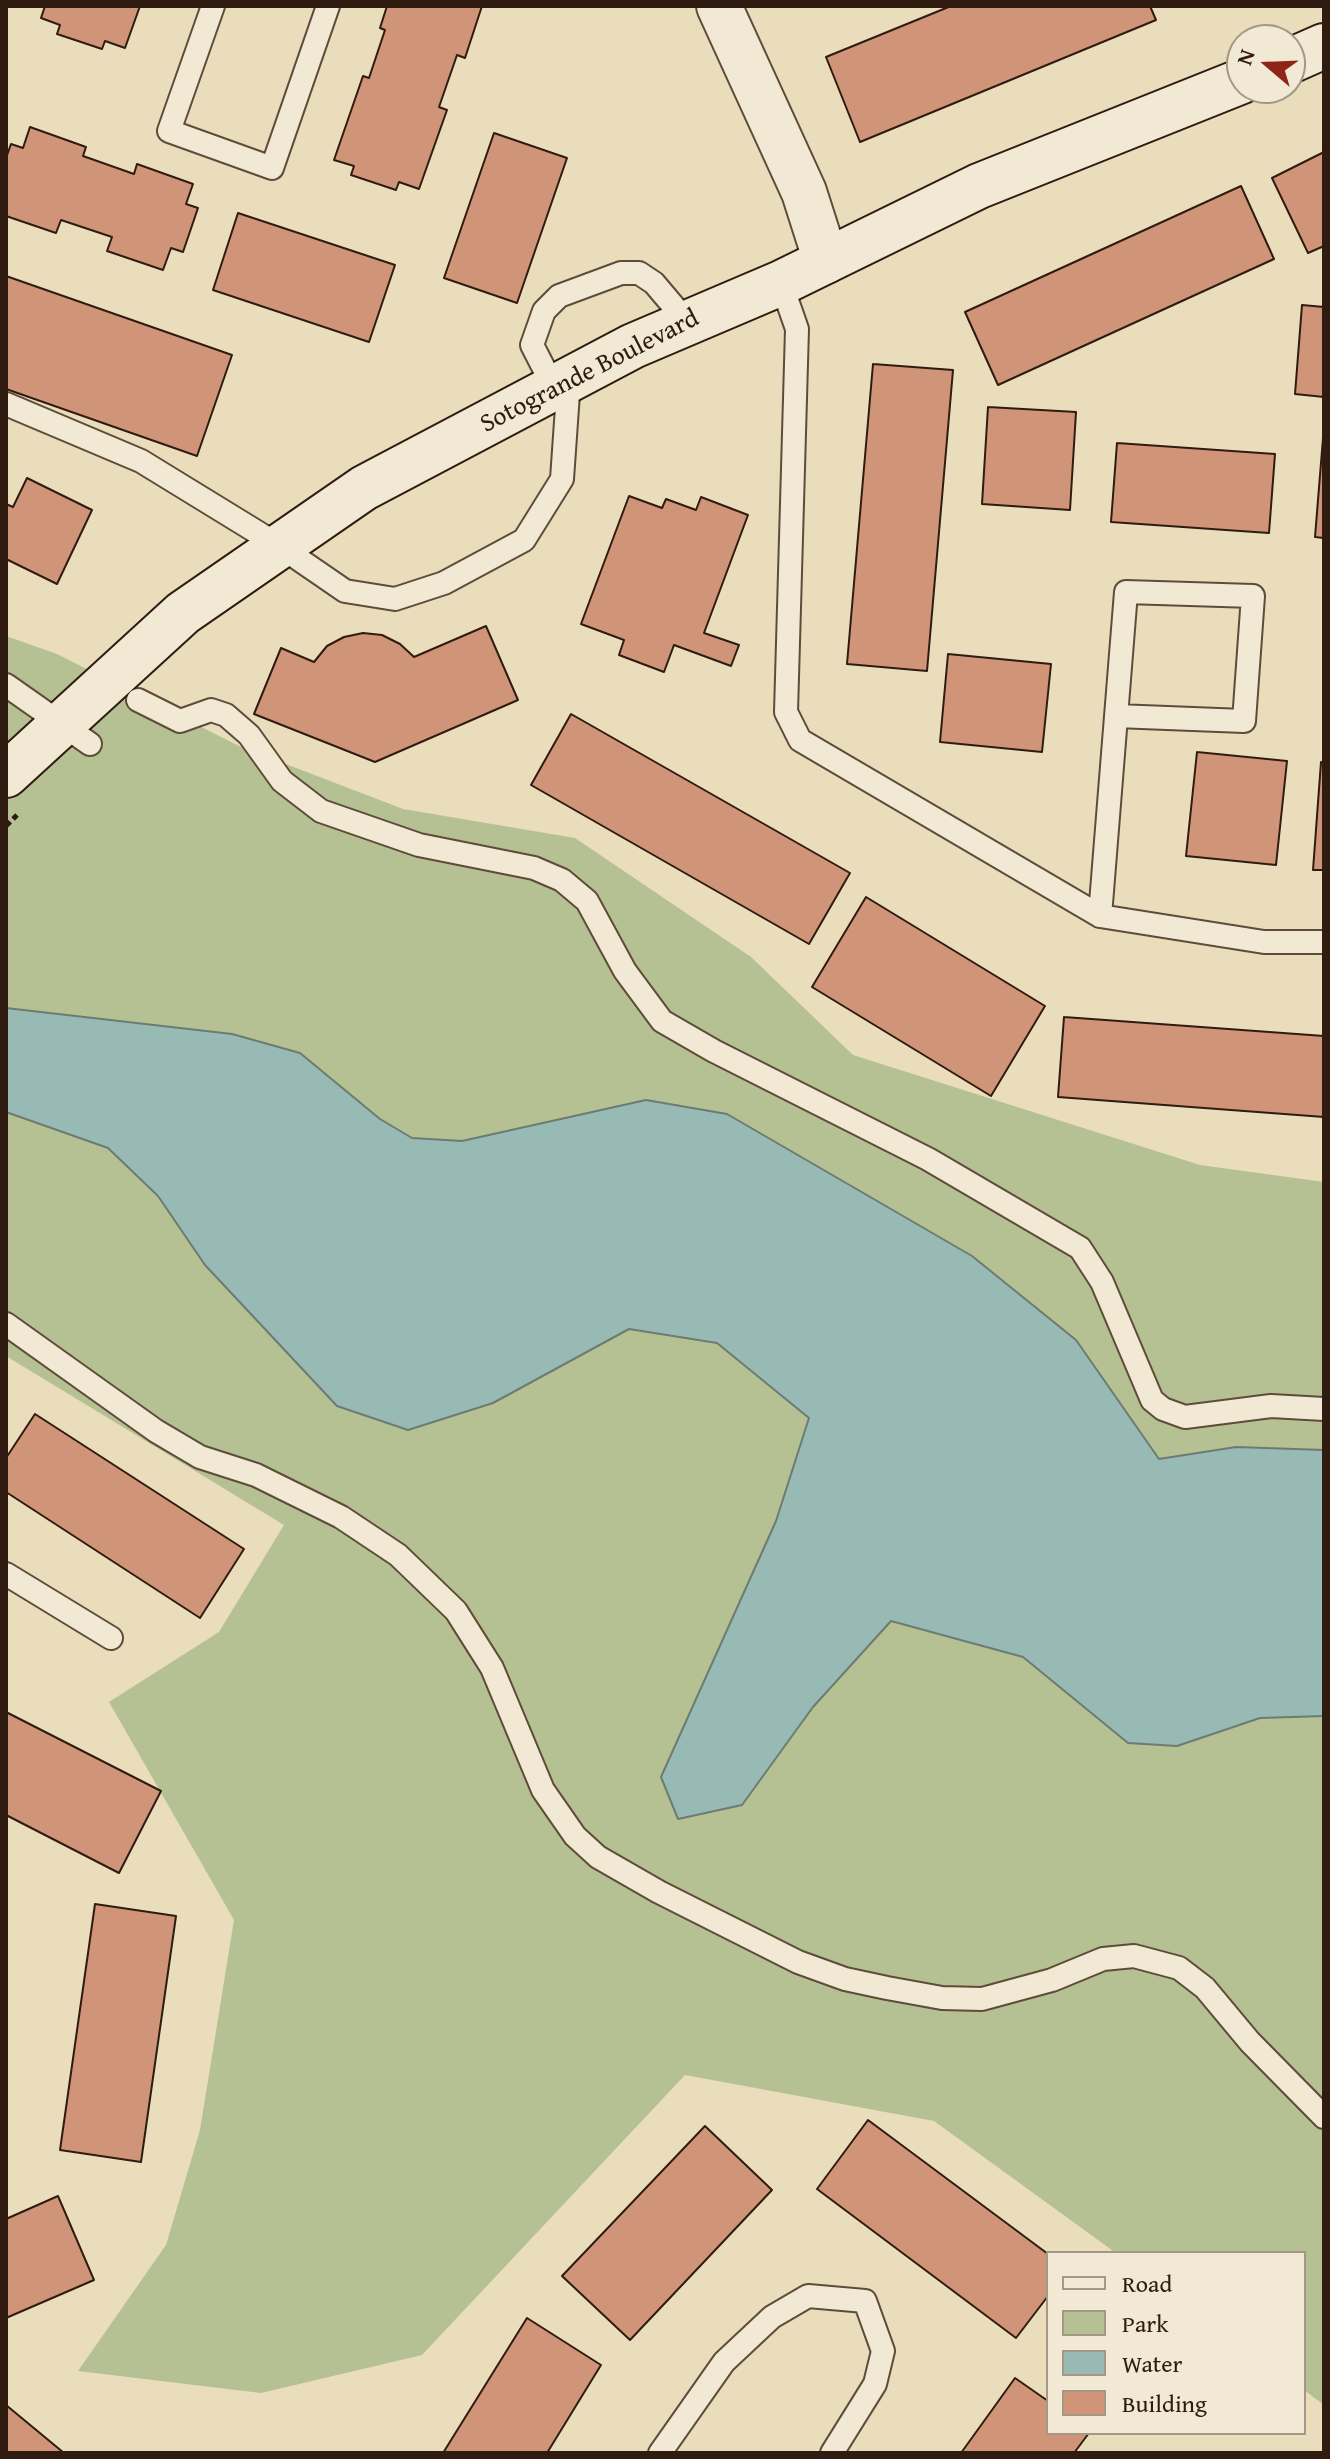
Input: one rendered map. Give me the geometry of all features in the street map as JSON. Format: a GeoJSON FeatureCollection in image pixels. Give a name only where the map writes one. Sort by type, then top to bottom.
{"type":"FeatureCollection","features":[{"type":"Feature","properties":{"kind":"street"},"geometry":{"type":"LineString","coordinates":[[719,6],[804,192],[826,261]]}},
{"type":"Feature","properties":{"kind":"street","name":"Sotogrande Boulevard"},"geometry":{"type":"LineString","coordinates":[[6,775],[74,734],[183,613],[364,488],[561,383],[687,322],[781,283],[979,186],[1226,87]]}},
{"type":"Feature","properties":{"kind":"lane"},"geometry":{"type":"LineString","coordinates":[[213,6],[169,131],[272,168],[328,6]]}},
{"type":"Feature","properties":{"kind":"lane"},"geometry":{"type":"LineString","coordinates":[[6,404],[141,461],[278,545],[345,591],[395,599],[444,583],[524,540],[562,479],[561,383],[532,345],[544,311],[559,296],[621,273],[639,273],[654,283],[687,322]]}},
{"type":"Feature","properties":{"kind":"lane"},"geometry":{"type":"LineString","coordinates":[[781,283],[797,329],[786,712],[800,740],[1100,916],[1264,942],[1324,942]]}},
{"type":"Feature","properties":{"kind":"lane"},"geometry":{"type":"LineString","coordinates":[[1100,916],[1116,716],[1126,592],[1253,596],[1244,721],[1116,716]]}},
{"type":"Feature","properties":{"kind":"lane"},"geometry":{"type":"LineString","coordinates":[[6,685],[74,734]]}},
{"type":"Feature","properties":{"kind":"lane"},"geometry":{"type":"LineString","coordinates":[[138,700],[180,721],[211,710],[226,715],[249,735],[282,781],[321,811],[419,845],[534,868],[562,880],[587,901],[625,971],[662,1021],[714,1051],[928,1159],[1080,1248],[1102,1282],[1152,1400],[1163,1409],[1185,1417],[1271,1406],[1324,1409]]}},
{"type":"Feature","properties":{"kind":"lane"},"geometry":{"type":"LineString","coordinates":[[6,1324],[189,1451],[256,1475],[341,1517],[398,1555],[456,1611],[492,1668],[543,1790],[575,1836],[598,1857],[659,1892],[798,1962],[845,1979],[887,1988],[942,1998],[982,1999],[1052,1980],[1103,1959],[1134,1956],[1179,1968],[1205,1988],[1250,2042],[1324,2117]]}},
{"type":"Feature","properties":{"kind":"lane"},"geometry":{"type":"LineString","coordinates":[[6,1574],[111,1638]]}},
{"type":"Feature","properties":{"kind":"lane"},"geometry":{"type":"LineString","coordinates":[[660,2453],[724,2362],[772,2317],[808,2296],[865,2301],[883,2351],[875,2384],[832,2453]]}},
{"type":"Feature","properties":{"kind":"green space"},"geometry":{"type":"Polygon","coordinates":[[[6,636],[57,654],[239,746],[403,809],[575,838],[751,957],[853,1055],[1200,1165],[1324,1182],[1324,2405],[1306,2392],[1306,2251],[1113,2251],[934,2121],[685,2075],[422,2355],[261,2393],[78,2371],[166,2245],[200,2130],[234,1920],[109,1702],[219,1632],[284,1525],[6,1356],[6,636]]]}},
{"type":"Feature","properties":{"kind":"water"},"geometry":{"type":"Polygon","coordinates":[[[6,1008],[232,1034],[300,1053],[380,1119],[412,1138],[462,1141],[646,1100],[727,1114],[972,1256],[1076,1340],[1159,1459],[1236,1447],[1324,1450],[1324,1716],[1260,1718],[1177,1746],[1128,1743],[1023,1657],[891,1621],[813,1707],[742,1805],[678,1819],[661,1777],[776,1521],[809,1418],[717,1343],[629,1329],[493,1403],[408,1430],[337,1406],[205,1265],[158,1196],[108,1148],[6,1112],[6,1008]]]}},
{"type":"Feature","properties":{"kind":"building"},"geometry":{"type":"Polygon","coordinates":[[[45,6],[140,6],[125,48],[105,41],[102,49],[57,34],[60,25],[41,18],[45,6]]]}},
{"type":"Feature","properties":{"kind":"building"},"geometry":{"type":"Polygon","coordinates":[[[387,6],[482,6],[465,58],[457,55],[439,107],[447,110],[419,189],[399,182],[396,190],[351,175],[354,166],[334,160],[363,76],[369,78],[385,30],[380,28],[387,6]]]}},
{"type":"Feature","properties":{"kind":"building"},"geometry":{"type":"Polygon","coordinates":[[[951,6],[1150,6],[1156,20],[860,142],[826,57],[951,6]]]}},
{"type":"Feature","properties":{"kind":"building"},"geometry":{"type":"Polygon","coordinates":[[[30,127],[86,147],[83,156],[134,174],[137,164],[193,184],[186,204],[198,208],[183,252],[171,248],[163,270],[107,251],[112,237],[61,220],[56,233],[6,216],[6,158],[11,144],[23,148],[30,127]]]}},
{"type":"Feature","properties":{"kind":"building"},"geometry":{"type":"Polygon","coordinates":[[[494,133],[567,158],[517,303],[444,278],[494,133]]]}},
{"type":"Feature","properties":{"kind":"building"},"geometry":{"type":"Polygon","coordinates":[[[1324,152],[1324,246],[1308,253],[1272,178],[1324,152]]]}},
{"type":"Feature","properties":{"kind":"building"},"geometry":{"type":"Polygon","coordinates":[[[1241,186],[1274,259],[998,385],[965,312],[1241,186]]]}},
{"type":"Feature","properties":{"kind":"building"},"geometry":{"type":"Polygon","coordinates":[[[238,213],[395,265],[369,342],[213,290],[238,213]]]}},
{"type":"Feature","properties":{"kind":"building"},"geometry":{"type":"Polygon","coordinates":[[[6,276],[232,355],[197,456],[6,389],[6,276]]]}},
{"type":"Feature","properties":{"kind":"building"},"geometry":{"type":"Polygon","coordinates":[[[1302,305],[1324,307],[1324,397],[1295,394],[1302,305]]]}},
{"type":"Feature","properties":{"kind":"building"},"geometry":{"type":"Polygon","coordinates":[[[873,364],[953,370],[927,671],[847,664],[873,364]]]}},
{"type":"Feature","properties":{"kind":"building"},"geometry":{"type":"Polygon","coordinates":[[[988,407],[1076,412],[1070,510],[982,504],[988,407]]]}},
{"type":"Feature","properties":{"kind":"building"},"geometry":{"type":"Polygon","coordinates":[[[1324,438],[1324,538],[1315,537],[1324,438]]]}},
{"type":"Feature","properties":{"kind":"building"},"geometry":{"type":"Polygon","coordinates":[[[1117,443],[1275,454],[1269,533],[1111,522],[1117,443]]]}},
{"type":"Feature","properties":{"kind":"building"},"geometry":{"type":"Polygon","coordinates":[[[27,478],[92,510],[57,584],[6,559],[6,504],[13,507],[27,478]]]}},
{"type":"Feature","properties":{"kind":"building"},"geometry":{"type":"Polygon","coordinates":[[[629,496],[662,508],[666,499],[696,510],[701,497],[748,515],[704,633],[739,645],[731,666],[674,645],[664,672],[619,655],[624,640],[581,624],[629,496]]]}},
{"type":"Feature","properties":{"kind":"building"},"geometry":{"type":"Polygon","coordinates":[[[486,626],[518,700],[375,762],[254,714],[281,648],[314,662],[327,646],[344,637],[363,633],[382,635],[400,644],[414,657],[486,626]]]}},
{"type":"Feature","properties":{"kind":"building"},"geometry":{"type":"Polygon","coordinates":[[[948,654],[1051,664],[1042,752],[940,742],[948,654]]]}},
{"type":"Feature","properties":{"kind":"building"},"geometry":{"type":"Polygon","coordinates":[[[571,714],[850,873],[809,944],[531,785],[571,714]]]}},
{"type":"Feature","properties":{"kind":"building"},"geometry":{"type":"Polygon","coordinates":[[[1197,752],[1287,761],[1276,865],[1186,856],[1197,752]]]}},
{"type":"Feature","properties":{"kind":"building"},"geometry":{"type":"Polygon","coordinates":[[[1321,762],[1324,763],[1324,870],[1313,870],[1321,762]]]}},
{"type":"Feature","properties":{"kind":"building"},"geometry":{"type":"Polygon","coordinates":[[[866,897],[1045,1006],[991,1096],[812,987],[866,897]]]}},
{"type":"Feature","properties":{"kind":"building"},"geometry":{"type":"Polygon","coordinates":[[[1064,1017],[1324,1036],[1324,1117],[1058,1097],[1064,1017]]]}},
{"type":"Feature","properties":{"kind":"building"},"geometry":{"type":"Polygon","coordinates":[[[35,1414],[244,1549],[200,1618],[6,1492],[6,1458],[35,1414]]]}},
{"type":"Feature","properties":{"kind":"building"},"geometry":{"type":"Polygon","coordinates":[[[6,1712],[161,1791],[119,1873],[6,1815],[6,1712]]]}},
{"type":"Feature","properties":{"kind":"building"},"geometry":{"type":"Polygon","coordinates":[[[95,1904],[176,1916],[141,2162],[60,2150],[95,1904]]]}},
{"type":"Feature","properties":{"kind":"building"},"geometry":{"type":"Polygon","coordinates":[[[868,2120],[1046,2253],[1046,2299],[1016,2338],[817,2189],[868,2120]]]}},
{"type":"Feature","properties":{"kind":"building"},"geometry":{"type":"Polygon","coordinates":[[[705,2126],[772,2190],[630,2340],[562,2276],[705,2126]]]}},
{"type":"Feature","properties":{"kind":"building"},"geometry":{"type":"Polygon","coordinates":[[[58,2196],[94,2280],[6,2318],[6,2219],[58,2196]]]}},
{"type":"Feature","properties":{"kind":"building"},"geometry":{"type":"Polygon","coordinates":[[[527,2318],[601,2365],[547,2453],[443,2453],[527,2318]]]}},
{"type":"Feature","properties":{"kind":"building"},"geometry":{"type":"Polygon","coordinates":[[[1015,2378],[1046,2400],[1046,2435],[1088,2435],[1074,2453],[961,2453],[1015,2378]]]}},
{"type":"Feature","properties":{"kind":"building"},"geometry":{"type":"Polygon","coordinates":[[[6,2405],[64,2453],[6,2453],[6,2405]]]}}]}
